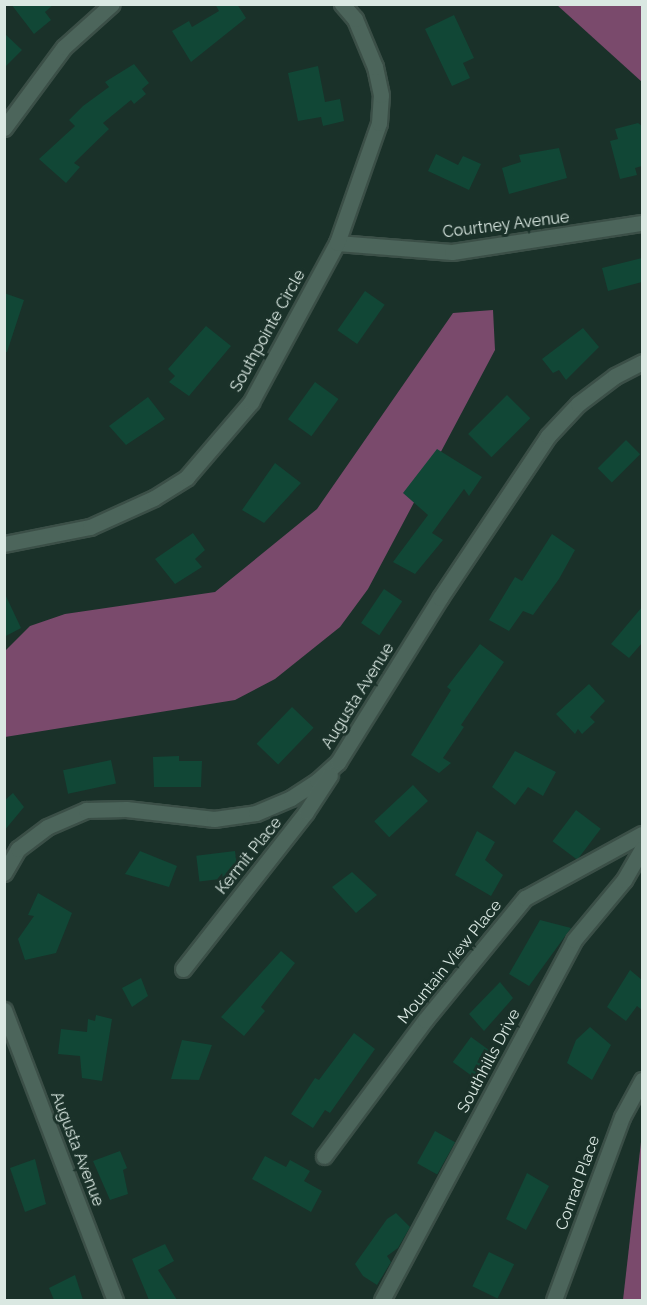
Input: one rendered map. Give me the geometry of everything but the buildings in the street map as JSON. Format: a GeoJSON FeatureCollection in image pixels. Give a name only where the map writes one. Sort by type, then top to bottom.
{"type":"FeatureCollection","features":[{"type":"Feature","properties":{"kind":"street"},"geometry":{"type":"LineString","coordinates":[[4,128],[64,47],[112,4]]}},
{"type":"Feature","properties":{"kind":"street","name":"Southpointe Circle"},"geometry":{"type":"LineString","coordinates":[[4,544],[90,527],[126,513],[187,477],[251,402],[337,243],[379,123],[381,95],[375,67],[355,19],[342,4]]}},
{"type":"Feature","properties":{"kind":"street","name":"Courtney Avenue"},"geometry":{"type":"LineString","coordinates":[[337,243],[452,252],[642,223]]}},
{"type":"Feature","properties":{"kind":"street","name":"Augusta Avenue"},"geometry":{"type":"LineString","coordinates":[[4,873],[18,849],[47,827],[86,810],[126,809],[214,819],[256,813],[291,798],[338,762],[440,598],[548,436],[579,404],[615,376],[642,362]]}},
{"type":"Feature","properties":{"kind":"street","name":"Kermit Place"},"geometry":{"type":"LineString","coordinates":[[183,969],[306,812],[338,762]]}},
{"type":"Feature","properties":{"kind":"street","name":"Mountain View Place"},"geometry":{"type":"LineString","coordinates":[[324,1156],[425,1020],[525,898],[642,834]]}},
{"type":"Feature","properties":{"kind":"street","name":"Southhills Drive"},"geometry":{"type":"LineString","coordinates":[[382,1300],[574,940],[624,880],[642,849]]}},
{"type":"Feature","properties":{"kind":"street","name":"Augusta Avenue"},"geometry":{"type":"LineString","coordinates":[[4,1011],[115,1300]]}},
{"type":"Feature","properties":{"kind":"street","name":"Conrad Place"},"geometry":{"type":"LineString","coordinates":[[554,1300],[622,1117],[642,1080]]}},
{"type":"Feature","properties":{"kind":"shaded area"},"geometry":{"type":"Polygon","coordinates":[[[557,5],[642,5],[642,82],[557,5]]]}},
{"type":"Feature","properties":{"kind":"shaded area"},"geometry":{"type":"Polygon","coordinates":[[[493,310],[495,350],[368,589],[340,627],[275,679],[235,700],[5,737],[5,651],[30,626],[65,614],[215,592],[317,509],[453,313],[493,310]]]}},
{"type":"Feature","properties":{"kind":"shaded area"},"geometry":{"type":"Polygon","coordinates":[[[642,1140],[642,1300],[623,1300],[641,1142],[642,1140]]]}}]}
